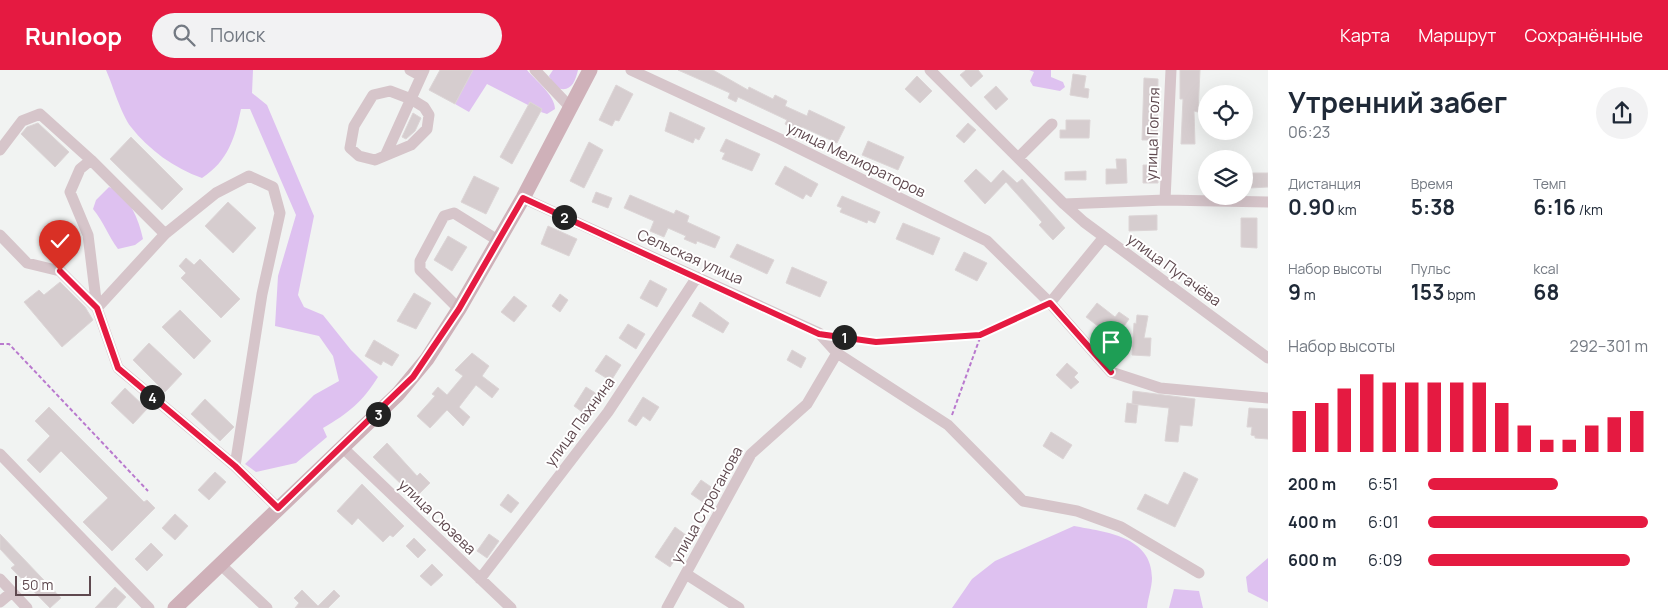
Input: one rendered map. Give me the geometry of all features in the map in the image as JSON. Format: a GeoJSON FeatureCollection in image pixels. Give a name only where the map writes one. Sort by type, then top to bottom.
{"type":"FeatureCollection","features":[{"type":"Feature","properties":{"kind":"main road"},"geometry":{"type":"LineString","coordinates":[[176,608],[413,377],[459,309],[499,241],[590,70]]}},
{"type":"Feature","properties":{"kind":"street"},"geometry":{"type":"LineString","coordinates":[[386,154],[423,73],[410,70]]}},
{"type":"Feature","properties":{"kind":"street"},"geometry":{"type":"LineString","coordinates":[[535,70],[570,107]]}},
{"type":"Feature","properties":{"kind":"street","name":"улица Мелиораторов"},"geometry":{"type":"LineString","coordinates":[[631,70],[780,139],[987,241],[1050,303],[1111,372],[1160,388],[1268,398]]}},
{"type":"Feature","properties":{"kind":"street","name":"улица Пугачёва"},"geometry":{"type":"LineString","coordinates":[[930,70],[1064,204],[1104,237],[1268,358]]}},
{"type":"Feature","properties":{"kind":"street","name":"улица Гоголя"},"geometry":{"type":"LineString","coordinates":[[1165,200],[1171,70]]}},
{"type":"Feature","properties":{"kind":"street"},"geometry":{"type":"LineString","coordinates":[[390,91],[411,99],[424,107],[429,115],[427,129],[411,145],[375,160],[359,156],[350,148],[354,126],[373,95],[390,91]]}},
{"type":"Feature","properties":{"kind":"street"},"geometry":{"type":"LineString","coordinates":[[0,150],[22,121],[40,114],[91,160],[165,234]]}},
{"type":"Feature","properties":{"kind":"street"},"geometry":{"type":"LineString","coordinates":[[1018,158],[1052,124]]}},
{"type":"Feature","properties":{"kind":"street"},"geometry":{"type":"LineString","coordinates":[[91,160],[80,168],[70,192],[88,235],[97,308],[118,368],[235,466],[278,508]]}},
{"type":"Feature","properties":{"kind":"street"},"geometry":{"type":"LineString","coordinates":[[97,308],[165,234],[216,193],[249,176],[273,187],[280,213],[262,294],[235,466]]}},
{"type":"Feature","properties":{"kind":"street","name":"Сельская улица"},"geometry":{"type":"LineString","coordinates":[[523,198],[819,334],[837,353],[948,425],[1023,501],[1077,511],[1121,527],[1199,573]]}},
{"type":"Feature","properties":{"kind":"street"},"geometry":{"type":"LineString","coordinates":[[1064,204],[1165,200],[1268,202]]}},
{"type":"Feature","properties":{"kind":"street"},"geometry":{"type":"LineString","coordinates":[[459,309],[420,270],[420,261],[444,216],[454,213],[499,241]]}},
{"type":"Feature","properties":{"kind":"street"},"geometry":{"type":"LineString","coordinates":[[0,235],[28,263],[60,271],[97,308]]}},
{"type":"Feature","properties":{"kind":"street"},"geometry":{"type":"LineString","coordinates":[[1050,303],[1104,237]]}},
{"type":"Feature","properties":{"kind":"street","name":"улица Пахнина"},"geometry":{"type":"LineString","coordinates":[[480,579],[608,412],[697,277]]}},
{"type":"Feature","properties":{"kind":"street","name":"улица Строганова"},"geometry":{"type":"LineString","coordinates":[[667,608],[750,454],[807,404],[837,353]]}},
{"type":"Feature","properties":{"kind":"street","name":"улица Сюзева"},"geometry":{"type":"LineString","coordinates":[[342,447],[511,608]]}},
{"type":"Feature","properties":{"kind":"street"},"geometry":{"type":"LineString","coordinates":[[0,454],[148,608]]}},
{"type":"Feature","properties":{"kind":"street"},"geometry":{"type":"LineString","coordinates":[[221,564],[267,608]]}},
{"type":"Feature","properties":{"kind":"street"},"geometry":{"type":"LineString","coordinates":[[686,574],[739,608]]}},
{"type":"Feature","properties":{"kind":"street"},"geometry":{"type":"LineString","coordinates":[[0,578],[28,608]]}},
{"type":"Feature","properties":{"kind":"street"},"geometry":{"type":"LineString","coordinates":[[0,602],[12,592]]}},
{"type":"Feature","properties":{"kind":"path"},"geometry":{"type":"LineString","coordinates":[[819,334],[876,342],[980,335],[1050,303]]}},
{"type":"Feature","properties":{"kind":"path"},"geometry":{"type":"LineString","coordinates":[[948,425],[980,335]]}},
{"type":"Feature","properties":{"kind":"path"},"geometry":{"type":"LineString","coordinates":[[0,344],[9,344],[148,491]]}},
{"type":"Feature","properties":{"kind":"shaded area"},"geometry":{"type":"Polygon","coordinates":[[[106,70],[253,70],[252,93],[267,105],[314,216],[298,295],[304,307],[323,315],[351,350],[378,377],[354,406],[323,428],[327,437],[296,463],[256,472],[245,464],[314,395],[339,381],[333,356],[319,336],[275,326],[278,276],[296,215],[250,109],[241,109],[229,148],[218,164],[202,178],[172,164],[154,151],[138,135],[124,115],[106,70]]]}},
{"type":"Feature","properties":{"kind":"shaded area"},"geometry":{"type":"Polygon","coordinates":[[[473,70],[527,70],[552,98],[555,109],[547,114],[541,112],[542,109],[530,102],[528,105],[487,84],[469,112],[455,104],[473,70]]]}},
{"type":"Feature","properties":{"kind":"shaded area"},"geometry":{"type":"Polygon","coordinates":[[[553,70],[578,70],[571,86],[560,89],[555,87],[549,76],[553,70]]]}},
{"type":"Feature","properties":{"kind":"shaded area"},"geometry":{"type":"Polygon","coordinates":[[[1029,70],[1051,70],[1051,77],[1063,82],[1065,87],[1060,91],[1033,86],[1030,81],[1034,72],[1029,70]]]}},
{"type":"Feature","properties":{"kind":"shaded area"},"geometry":{"type":"Polygon","coordinates":[[[109,187],[122,195],[136,216],[143,239],[135,245],[118,249],[93,209],[96,200],[109,187]]]}},
{"type":"Feature","properties":{"kind":"shaded area"},"geometry":{"type":"Polygon","coordinates":[[[1074,526],[1125,538],[1144,553],[1150,564],[1152,578],[1147,608],[952,608],[972,579],[995,561],[1074,526]]]}},
{"type":"Feature","properties":{"kind":"shaded area"},"geometry":{"type":"Polygon","coordinates":[[[1268,558],[1268,602],[1248,592],[1246,577],[1268,558]]]}},
{"type":"Feature","properties":{"kind":"shaded area"},"geometry":{"type":"Polygon","coordinates":[[[1174,589],[1199,591],[1203,608],[1169,608],[1174,589]]]}},
{"type":"Feature","properties":{"kind":"building"},"geometry":{"type":"Polygon","coordinates":[[[440,70],[473,70],[455,104],[429,90],[440,70]]]}},
{"type":"Feature","properties":{"kind":"building"},"geometry":{"type":"Polygon","coordinates":[[[678,70],[713,70],[748,90],[749,87],[773,99],[775,95],[787,101],[785,106],[807,116],[809,110],[845,127],[837,143],[802,127],[797,138],[788,134],[791,127],[785,124],[787,120],[738,97],[736,102],[728,98],[730,93],[678,70]]]}},
{"type":"Feature","properties":{"kind":"building"},"geometry":{"type":"Polygon","coordinates":[[[966,70],[978,70],[983,76],[971,87],[960,75],[966,70]]]}},
{"type":"Feature","properties":{"kind":"building"},"geometry":{"type":"Polygon","coordinates":[[[1180,70],[1200,70],[1198,112],[1194,111],[1195,144],[1181,144],[1183,99],[1180,99],[1180,70]]]}},
{"type":"Feature","properties":{"kind":"building"},"geometry":{"type":"Polygon","coordinates":[[[1073,74],[1086,76],[1084,88],[1089,89],[1088,98],[1070,95],[1073,74]]]}},
{"type":"Feature","properties":{"kind":"building"},"geometry":{"type":"Polygon","coordinates":[[[917,76],[932,91],[920,103],[905,89],[917,76]]]}},
{"type":"Feature","properties":{"kind":"building"},"geometry":{"type":"Polygon","coordinates":[[[1144,78],[1158,79],[1157,140],[1142,140],[1144,78]]]}},
{"type":"Feature","properties":{"kind":"building"},"geometry":{"type":"Polygon","coordinates":[[[616,85],[633,94],[619,121],[615,120],[612,126],[599,120],[616,85]]]}},
{"type":"Feature","properties":{"kind":"building"},"geometry":{"type":"Polygon","coordinates":[[[996,86],[1008,99],[996,110],[984,97],[996,86]]]}},
{"type":"Feature","properties":{"kind":"building"},"geometry":{"type":"Polygon","coordinates":[[[530,102],[542,109],[512,164],[500,157],[530,102]]]}},
{"type":"Feature","properties":{"kind":"building"},"geometry":{"type":"Polygon","coordinates":[[[670,112],[705,128],[699,140],[695,138],[693,143],[665,131],[670,112]]]}},
{"type":"Feature","properties":{"kind":"building"},"geometry":{"type":"Polygon","coordinates":[[[413,113],[421,118],[415,131],[406,139],[402,137],[413,113]]]}},
{"type":"Feature","properties":{"kind":"building"},"geometry":{"type":"Polygon","coordinates":[[[1066,120],[1090,120],[1089,138],[1060,138],[1060,130],[1066,130],[1066,120]]]}},
{"type":"Feature","properties":{"kind":"building"},"geometry":{"type":"Polygon","coordinates":[[[38,123],[69,152],[55,167],[21,134],[27,127],[38,123]]]}},
{"type":"Feature","properties":{"kind":"building"},"geometry":{"type":"Polygon","coordinates":[[[968,123],[976,130],[964,143],[956,136],[968,123]]]}},
{"type":"Feature","properties":{"kind":"building"},"geometry":{"type":"Polygon","coordinates":[[[131,137],[183,189],[162,210],[110,159],[131,137]]]}},
{"type":"Feature","properties":{"kind":"building"},"geometry":{"type":"Polygon","coordinates":[[[726,139],[760,154],[752,171],[722,159],[725,153],[720,151],[726,139]]]}},
{"type":"Feature","properties":{"kind":"building"},"geometry":{"type":"Polygon","coordinates":[[[868,141],[904,157],[898,170],[862,155],[868,141]]]}},
{"type":"Feature","properties":{"kind":"building"},"geometry":{"type":"Polygon","coordinates":[[[589,142],[603,150],[584,188],[570,181],[589,142]]]}},
{"type":"Feature","properties":{"kind":"building"},"geometry":{"type":"Polygon","coordinates":[[[1116,159],[1126,159],[1127,183],[1106,184],[1106,169],[1117,169],[1116,159]]]}},
{"type":"Feature","properties":{"kind":"building"},"geometry":{"type":"Polygon","coordinates":[[[1143,165],[1157,165],[1158,183],[1143,183],[1143,165]]]}},
{"type":"Feature","properties":{"kind":"building"},"geometry":{"type":"Polygon","coordinates":[[[785,166],[818,184],[811,197],[806,194],[803,199],[775,184],[785,166]]]}},
{"type":"Feature","properties":{"kind":"building"},"geometry":{"type":"Polygon","coordinates":[[[976,169],[991,183],[1003,170],[1017,183],[1022,179],[1065,228],[1053,240],[1039,225],[1042,222],[1006,182],[985,204],[964,181],[976,169]]]}},
{"type":"Feature","properties":{"kind":"building"},"geometry":{"type":"Polygon","coordinates":[[[1086,171],[1086,180],[1065,180],[1065,172],[1086,171]]]}},
{"type":"Feature","properties":{"kind":"building"},"geometry":{"type":"Polygon","coordinates":[[[1253,173],[1268,173],[1268,187],[1253,188],[1253,173]]]}},
{"type":"Feature","properties":{"kind":"building"},"geometry":{"type":"Polygon","coordinates":[[[474,176],[499,188],[486,214],[461,202],[474,176]]]}},
{"type":"Feature","properties":{"kind":"building"},"geometry":{"type":"Polygon","coordinates":[[[596,192],[612,198],[608,208],[592,202],[596,192]]]}},
{"type":"Feature","properties":{"kind":"building"},"geometry":{"type":"Polygon","coordinates":[[[630,195],[674,214],[676,210],[689,216],[687,222],[720,237],[715,248],[697,241],[696,244],[684,239],[686,236],[668,228],[664,237],[650,231],[654,221],[624,208],[630,195]]]}},
{"type":"Feature","properties":{"kind":"building"},"geometry":{"type":"Polygon","coordinates":[[[842,196],[880,212],[875,223],[868,220],[867,223],[840,212],[842,208],[837,206],[842,196]]]}},
{"type":"Feature","properties":{"kind":"building"},"geometry":{"type":"Polygon","coordinates":[[[228,202],[256,228],[233,253],[205,226],[228,202]]]}},
{"type":"Feature","properties":{"kind":"building"},"geometry":{"type":"Polygon","coordinates":[[[1157,215],[1157,230],[1129,231],[1129,216],[1157,215]]]}},
{"type":"Feature","properties":{"kind":"building"},"geometry":{"type":"Polygon","coordinates":[[[1241,218],[1257,218],[1257,248],[1241,247],[1241,218]]]}},
{"type":"Feature","properties":{"kind":"building"},"geometry":{"type":"Polygon","coordinates":[[[903,223],[940,238],[933,255],[896,239],[903,223]]]}},
{"type":"Feature","properties":{"kind":"building"},"geometry":{"type":"Polygon","coordinates":[[[548,226],[577,239],[569,256],[541,244],[548,226]]]}},
{"type":"Feature","properties":{"kind":"building"},"geometry":{"type":"Polygon","coordinates":[[[448,236],[467,247],[452,271],[434,260],[448,236]]]}},
{"type":"Feature","properties":{"kind":"building"},"geometry":{"type":"Polygon","coordinates":[[[737,244],[774,260],[767,274],[730,257],[737,244]]]}},
{"type":"Feature","properties":{"kind":"building"},"geometry":{"type":"Polygon","coordinates":[[[964,252],[987,263],[977,281],[955,270],[964,252]]]}},
{"type":"Feature","properties":{"kind":"building"},"geometry":{"type":"Polygon","coordinates":[[[186,258],[194,265],[200,259],[240,299],[221,318],[181,278],[186,273],[179,266],[186,258]]]}},
{"type":"Feature","properties":{"kind":"building"},"geometry":{"type":"Polygon","coordinates":[[[792,267],[827,282],[820,297],[786,283],[792,267]]]}},
{"type":"Feature","properties":{"kind":"building"},"geometry":{"type":"Polygon","coordinates":[[[650,280],[667,289],[657,307],[640,298],[650,280]]]}},
{"type":"Feature","properties":{"kind":"building"},"geometry":{"type":"Polygon","coordinates":[[[60,282],[85,307],[93,320],[62,347],[24,302],[39,290],[44,295],[60,282]]]}},
{"type":"Feature","properties":{"kind":"building"},"geometry":{"type":"Polygon","coordinates":[[[414,293],[431,303],[416,329],[397,321],[414,293]]]}},
{"type":"Feature","properties":{"kind":"building"},"geometry":{"type":"Polygon","coordinates":[[[560,294],[568,300],[560,312],[552,306],[560,294]]]}},
{"type":"Feature","properties":{"kind":"building"},"geometry":{"type":"Polygon","coordinates":[[[514,296],[527,306],[514,322],[501,312],[514,296]]]}},
{"type":"Feature","properties":{"kind":"building"},"geometry":{"type":"Polygon","coordinates":[[[700,302],[729,323],[723,333],[692,316],[700,302]]]}},
{"type":"Feature","properties":{"kind":"building"},"geometry":{"type":"Polygon","coordinates":[[[1097,303],[1115,317],[1119,312],[1129,319],[1115,339],[1086,317],[1097,303]]]}},
{"type":"Feature","properties":{"kind":"building"},"geometry":{"type":"Polygon","coordinates":[[[180,310],[211,341],[194,359],[162,327],[180,310]]]}},
{"type":"Feature","properties":{"kind":"building"},"geometry":{"type":"Polygon","coordinates":[[[1137,315],[1148,316],[1144,338],[1151,338],[1150,356],[1132,355],[1134,323],[1136,324],[1137,315]]]}},
{"type":"Feature","properties":{"kind":"building"},"geometry":{"type":"Polygon","coordinates":[[[628,324],[645,334],[636,349],[619,338],[628,324]]]}},
{"type":"Feature","properties":{"kind":"building"},"geometry":{"type":"Polygon","coordinates":[[[374,340],[399,355],[392,366],[383,361],[381,365],[365,356],[374,340]]]}},
{"type":"Feature","properties":{"kind":"building"},"geometry":{"type":"Polygon","coordinates":[[[149,343],[182,374],[165,392],[133,360],[149,343]]]}},
{"type":"Feature","properties":{"kind":"building"},"geometry":{"type":"Polygon","coordinates":[[[792,350],[806,358],[801,368],[787,360],[792,350]]]}},
{"type":"Feature","properties":{"kind":"building"},"geometry":{"type":"Polygon","coordinates":[[[472,353],[489,366],[482,376],[499,389],[492,398],[476,385],[459,407],[470,417],[463,426],[447,410],[430,428],[417,416],[435,396],[432,394],[438,387],[447,395],[463,376],[455,370],[472,353]]]}},
{"type":"Feature","properties":{"kind":"building"},"geometry":{"type":"Polygon","coordinates":[[[606,355],[621,365],[611,381],[595,371],[606,355]]]}},
{"type":"Feature","properties":{"kind":"building"},"geometry":{"type":"Polygon","coordinates":[[[1067,363],[1078,373],[1074,377],[1079,382],[1071,389],[1056,375],[1067,363]]]}},
{"type":"Feature","properties":{"kind":"building"},"geometry":{"type":"Polygon","coordinates":[[[586,387],[597,394],[585,414],[574,406],[586,387]]]}},
{"type":"Feature","properties":{"kind":"building"},"geometry":{"type":"Polygon","coordinates":[[[125,388],[147,409],[133,424],[111,403],[125,388]]]}},
{"type":"Feature","properties":{"kind":"building"},"geometry":{"type":"Polygon","coordinates":[[[1133,391],[1195,399],[1192,426],[1180,425],[1178,442],[1165,441],[1169,408],[1132,404],[1133,391]]]}},
{"type":"Feature","properties":{"kind":"building"},"geometry":{"type":"Polygon","coordinates":[[[643,397],[659,407],[650,421],[643,416],[636,426],[628,421],[643,397]]]}},
{"type":"Feature","properties":{"kind":"building"},"geometry":{"type":"Polygon","coordinates":[[[205,399],[234,427],[220,441],[191,414],[205,399]]]}},
{"type":"Feature","properties":{"kind":"building"},"geometry":{"type":"Polygon","coordinates":[[[1127,403],[1138,405],[1136,423],[1125,422],[1127,403]]]}},
{"type":"Feature","properties":{"kind":"building"},"geometry":{"type":"Polygon","coordinates":[[[49,407],[144,502],[147,500],[155,508],[112,551],[83,522],[108,498],[61,451],[40,473],[27,460],[50,436],[35,421],[49,407]]]}},
{"type":"Feature","properties":{"kind":"building"},"geometry":{"type":"Polygon","coordinates":[[[1249,408],[1268,409],[1268,439],[1255,438],[1255,436],[1251,435],[1252,427],[1247,427],[1249,408]]]}},
{"type":"Feature","properties":{"kind":"building"},"geometry":{"type":"Polygon","coordinates":[[[1051,432],[1072,445],[1063,459],[1043,446],[1051,432]]]}},
{"type":"Feature","properties":{"kind":"building"},"geometry":{"type":"Polygon","coordinates":[[[387,443],[417,476],[420,473],[430,483],[417,496],[407,486],[405,488],[373,457],[387,443]]]}},
{"type":"Feature","properties":{"kind":"building"},"geometry":{"type":"Polygon","coordinates":[[[215,472],[226,482],[209,500],[198,490],[215,472]]]}},
{"type":"Feature","properties":{"kind":"building"},"geometry":{"type":"Polygon","coordinates":[[[1184,472],[1198,479],[1175,527],[1137,509],[1145,494],[1168,505],[1184,472]]]}},
{"type":"Feature","properties":{"kind":"building"},"geometry":{"type":"Polygon","coordinates":[[[701,480],[720,493],[710,507],[691,494],[701,480]]]}},
{"type":"Feature","properties":{"kind":"building"},"geometry":{"type":"Polygon","coordinates":[[[362,484],[404,526],[393,537],[390,535],[383,542],[358,518],[352,525],[337,511],[362,484]]]}},
{"type":"Feature","properties":{"kind":"building"},"geometry":{"type":"Polygon","coordinates":[[[508,494],[519,503],[511,513],[500,505],[508,494]]]}},
{"type":"Feature","properties":{"kind":"building"},"geometry":{"type":"Polygon","coordinates":[[[175,514],[188,526],[175,540],[162,528],[175,514]]]}},
{"type":"Feature","properties":{"kind":"building"},"geometry":{"type":"Polygon","coordinates":[[[675,527],[690,538],[670,567],[655,557],[675,527]]]}},
{"type":"Feature","properties":{"kind":"building"},"geometry":{"type":"Polygon","coordinates":[[[0,534],[61,598],[50,608],[11,568],[15,565],[0,549],[0,534]]]}},
{"type":"Feature","properties":{"kind":"building"},"geometry":{"type":"Polygon","coordinates":[[[489,534],[499,541],[487,558],[477,551],[489,534]]]}},
{"type":"Feature","properties":{"kind":"building"},"geometry":{"type":"Polygon","coordinates":[[[414,538],[426,550],[418,558],[406,546],[414,538]]]}},
{"type":"Feature","properties":{"kind":"building"},"geometry":{"type":"Polygon","coordinates":[[[151,543],[163,555],[147,571],[135,559],[151,543]]]}},
{"type":"Feature","properties":{"kind":"building"},"geometry":{"type":"Polygon","coordinates":[[[432,564],[443,575],[431,586],[420,576],[432,564]]]}},
{"type":"Feature","properties":{"kind":"building"},"geometry":{"type":"Polygon","coordinates":[[[115,587],[126,597],[116,608],[95,608],[115,587]]]}},
{"type":"Feature","properties":{"kind":"building"},"geometry":{"type":"Polygon","coordinates":[[[302,590],[318,606],[334,590],[340,596],[328,608],[295,608],[299,603],[294,598],[302,590]]]}},
{"type":"Feature","properties":{"kind":"route"},"geometry":{"type":"LineString","coordinates":[[60,271],[97,308],[118,368],[235,466],[278,508],[398,394],[413,377],[427,359],[459,309],[523,198],[819,334],[876,342],[980,335],[1050,303],[1111,372]]}}]}
